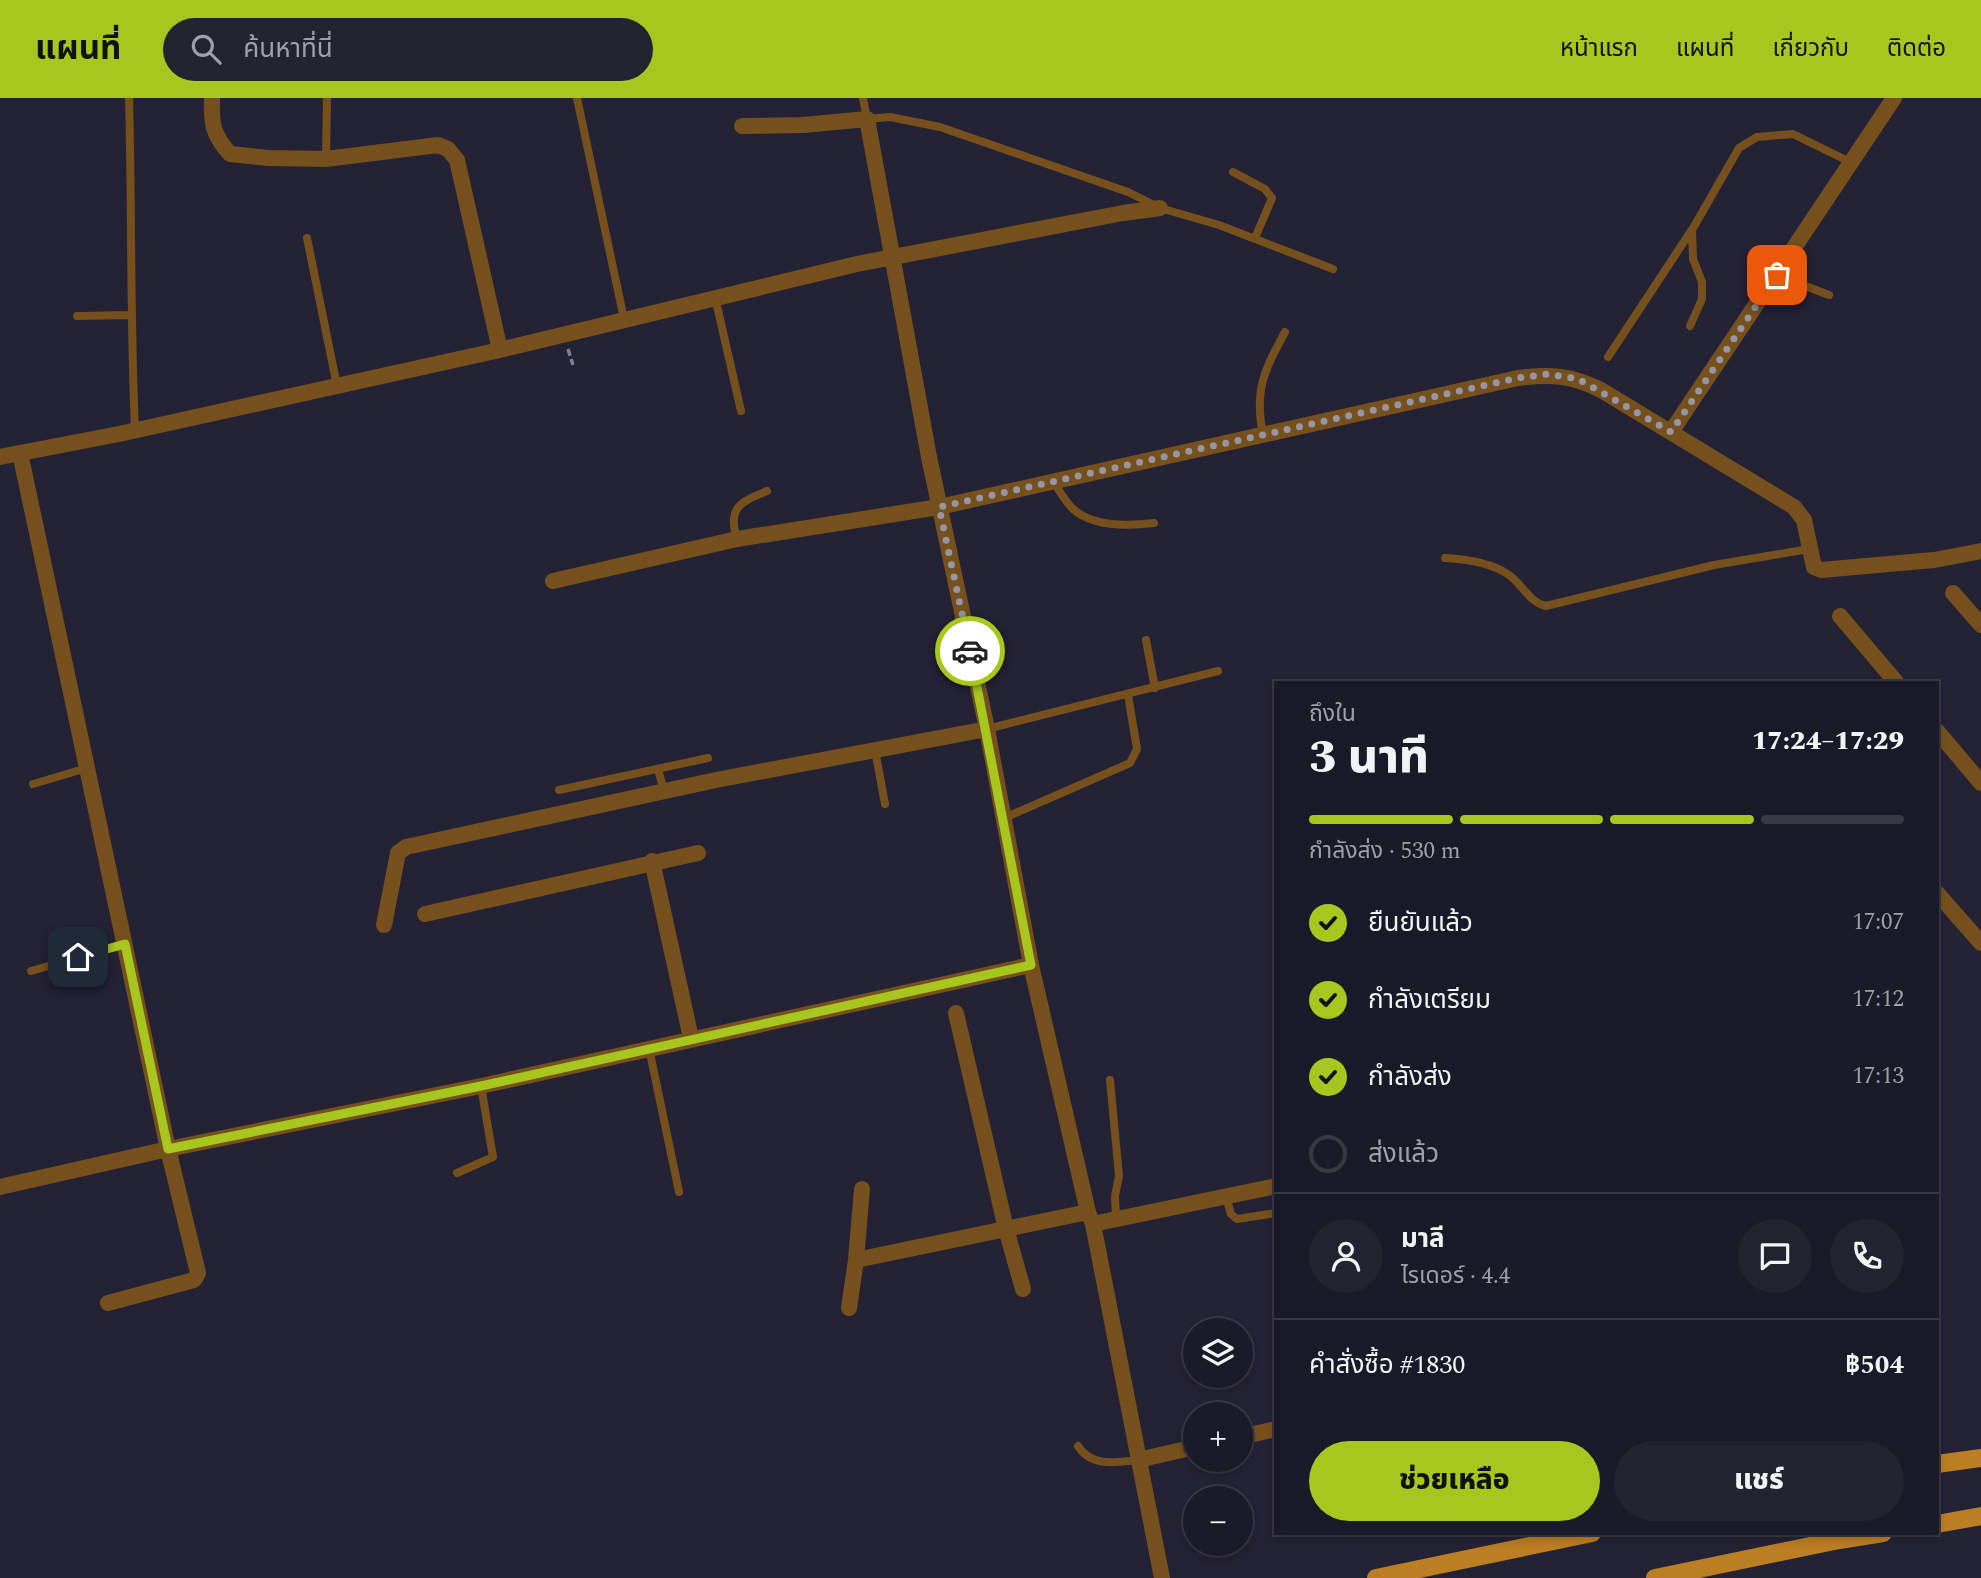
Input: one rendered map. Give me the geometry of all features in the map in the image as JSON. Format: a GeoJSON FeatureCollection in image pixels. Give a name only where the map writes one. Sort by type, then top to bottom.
{"type":"FeatureCollection","features":[{"type":"Feature","properties":{"kind":"main road"},"geometry":{"type":"LineString","coordinates":[[1939,1464],[1981,1458]]}},
{"type":"Feature","properties":{"kind":"main road"},"geometry":{"type":"LineString","coordinates":[[1939,1524],[1981,1517]]}},
{"type":"Feature","properties":{"kind":"main road"},"geometry":{"type":"LineString","coordinates":[[1376,1578],[1582,1535]]}},
{"type":"Feature","properties":{"kind":"main road"},"geometry":{"type":"LineString","coordinates":[[1655,1578],[1722,1572],[1839,1540],[1870,1535]]}},
{"type":"Feature","properties":{"kind":"street"},"geometry":{"type":"LineString","coordinates":[[212,98],[211,114],[216,138],[230,154],[326,159],[438,145],[449,149],[457,160],[500,350]]}},
{"type":"Feature","properties":{"kind":"street"},"geometry":{"type":"LineString","coordinates":[[1671,432],[1895,98]]}},
{"type":"Feature","properties":{"kind":"street"},"geometry":{"type":"LineString","coordinates":[[742,126],[803,125],[867,119],[939,507],[987,729],[1031,965],[1090,1218],[1162,1578]]}},
{"type":"Feature","properties":{"kind":"street"},"geometry":{"type":"LineString","coordinates":[[0,457],[500,350],[715,297],[894,257],[1160,208]]}},
{"type":"Feature","properties":{"kind":"street"},"geometry":{"type":"LineString","coordinates":[[554,581],[737,540],[939,507],[1518,378],[1547,374],[1578,379],[1794,507],[1804,520],[1814,567],[1821,570],[1934,560],[1981,551]]}},
{"type":"Feature","properties":{"kind":"street"},"geometry":{"type":"LineString","coordinates":[[20,453],[168,1149],[198,1273],[194,1280],[108,1303]]}},
{"type":"Feature","properties":{"kind":"street"},"geometry":{"type":"LineString","coordinates":[[1953,593],[1981,625]]}},
{"type":"Feature","properties":{"kind":"street"},"geometry":{"type":"LineString","coordinates":[[1840,616],[1895,681]]}},
{"type":"Feature","properties":{"kind":"street"},"geometry":{"type":"LineString","coordinates":[[384,925],[398,853],[406,847],[664,791],[987,729]]}},
{"type":"Feature","properties":{"kind":"street"},"geometry":{"type":"LineString","coordinates":[[1939,733],[1981,783]]}},
{"type":"Feature","properties":{"kind":"street"},"geometry":{"type":"LineString","coordinates":[[425,914],[652,861],[698,853]]}},
{"type":"Feature","properties":{"kind":"street"},"geometry":{"type":"LineString","coordinates":[[652,861],[691,1038]]}},
{"type":"Feature","properties":{"kind":"street"},"geometry":{"type":"LineString","coordinates":[[1939,895],[1979,937]]}},
{"type":"Feature","properties":{"kind":"street"},"geometry":{"type":"LineString","coordinates":[[0,1187],[168,1149],[481,1086],[1031,965]]}},
{"type":"Feature","properties":{"kind":"street"},"geometry":{"type":"LineString","coordinates":[[956,1013],[1006,1229],[1023,1289]]}},
{"type":"Feature","properties":{"kind":"street"},"geometry":{"type":"LineString","coordinates":[[856,1260],[1006,1229],[1090,1218],[1116,1220],[1274,1186]]}},
{"type":"Feature","properties":{"kind":"street"},"geometry":{"type":"LineString","coordinates":[[849,1308],[862,1189]]}},
{"type":"Feature","properties":{"kind":"street"},"geometry":{"type":"LineString","coordinates":[[1253,1434],[1274,1429]]}},
{"type":"Feature","properties":{"kind":"street"},"geometry":{"type":"LineString","coordinates":[[1138,1460],[1183,1450]]}},
{"type":"Feature","properties":{"kind":"lane"},"geometry":{"type":"LineString","coordinates":[[129,98],[132,214],[130,314],[135,430]]}},
{"type":"Feature","properties":{"kind":"lane"},"geometry":{"type":"LineString","coordinates":[[326,159],[327,98]]}},
{"type":"Feature","properties":{"kind":"lane"},"geometry":{"type":"LineString","coordinates":[[577,98],[624,319]]}},
{"type":"Feature","properties":{"kind":"lane"},"geometry":{"type":"LineString","coordinates":[[863,98],[867,119],[890,117],[940,127],[1128,192],[1160,208],[1219,225],[1333,268]]}},
{"type":"Feature","properties":{"kind":"lane"},"geometry":{"type":"LineString","coordinates":[[1608,357],[1692,230],[1739,148],[1757,137],[1793,134],[1852,163]]}},
{"type":"Feature","properties":{"kind":"lane"},"geometry":{"type":"LineString","coordinates":[[1233,172],[1265,189],[1272,198],[1255,239]]}},
{"type":"Feature","properties":{"kind":"lane"},"geometry":{"type":"LineString","coordinates":[[1690,326],[1702,299],[1702,282],[1693,259],[1692,230]]}},
{"type":"Feature","properties":{"kind":"lane"},"geometry":{"type":"LineString","coordinates":[[307,237],[337,386]]}},
{"type":"Feature","properties":{"kind":"lane"},"geometry":{"type":"LineString","coordinates":[[1777,275],[1829,295]]}},
{"type":"Feature","properties":{"kind":"lane"},"geometry":{"type":"LineString","coordinates":[[715,297],[741,411]]}},
{"type":"Feature","properties":{"kind":"lane"},"geometry":{"type":"LineString","coordinates":[[77,316],[130,314]]}},
{"type":"Feature","properties":{"kind":"lane"},"geometry":{"type":"LineString","coordinates":[[1263,435],[1258,411],[1259,391],[1264,370],[1285,332]]}},
{"type":"Feature","properties":{"kind":"lane"},"geometry":{"type":"LineString","coordinates":[[1053,481],[1074,510],[1096,522],[1140,525],[1154,523]]}},
{"type":"Feature","properties":{"kind":"lane"},"geometry":{"type":"LineString","coordinates":[[737,540],[733,526],[735,512],[743,500],[767,491]]}},
{"type":"Feature","properties":{"kind":"lane"},"geometry":{"type":"LineString","coordinates":[[1445,558],[1486,565],[1506,573],[1522,585],[1534,602],[1546,606],[1714,565],[1809,549]]}},
{"type":"Feature","properties":{"kind":"lane"},"geometry":{"type":"LineString","coordinates":[[1146,640],[1155,688]]}},
{"type":"Feature","properties":{"kind":"lane"},"geometry":{"type":"LineString","coordinates":[[987,729],[1218,671]]}},
{"type":"Feature","properties":{"kind":"lane"},"geometry":{"type":"LineString","coordinates":[[1004,818],[1130,763],[1137,749],[1128,695]]}},
{"type":"Feature","properties":{"kind":"lane"},"geometry":{"type":"LineString","coordinates":[[875,750],[885,804]]}},
{"type":"Feature","properties":{"kind":"lane"},"geometry":{"type":"LineString","coordinates":[[559,790],[708,758]]}},
{"type":"Feature","properties":{"kind":"lane"},"geometry":{"type":"LineString","coordinates":[[33,784],[88,768]]}},
{"type":"Feature","properties":{"kind":"lane"},"geometry":{"type":"LineString","coordinates":[[658,769],[664,791]]}},
{"type":"Feature","properties":{"kind":"lane"},"geometry":{"type":"LineString","coordinates":[[31,971],[125,944]]}},
{"type":"Feature","properties":{"kind":"lane"},"geometry":{"type":"LineString","coordinates":[[649,1048],[678,1192]]}},
{"type":"Feature","properties":{"kind":"lane"},"geometry":{"type":"LineString","coordinates":[[1111,1080],[1119,1176],[1115,1196],[1116,1220]]}},
{"type":"Feature","properties":{"kind":"lane"},"geometry":{"type":"LineString","coordinates":[[457,1173],[494,1157],[481,1086]]}},
{"type":"Feature","properties":{"kind":"lane"},"geometry":{"type":"LineString","coordinates":[[1226,1197],[1231,1214],[1237,1219],[1274,1213]]}},
{"type":"Feature","properties":{"kind":"lane"},"geometry":{"type":"LineString","coordinates":[[1078,1446],[1089,1459],[1107,1463],[1138,1460]]}},
{"type":"Feature","properties":{"kind":"way so far"},"geometry":{"type":"LineString","coordinates":[[970,651],[939,507],[1518,378],[1547,374],[1578,379],[1671,432],[1777,275]]}},
{"type":"Feature","properties":{"kind":"route"},"geometry":{"type":"LineString","coordinates":[[78,957],[125,944],[168,1149],[481,1086],[1031,965],[970,651]]}}]}
